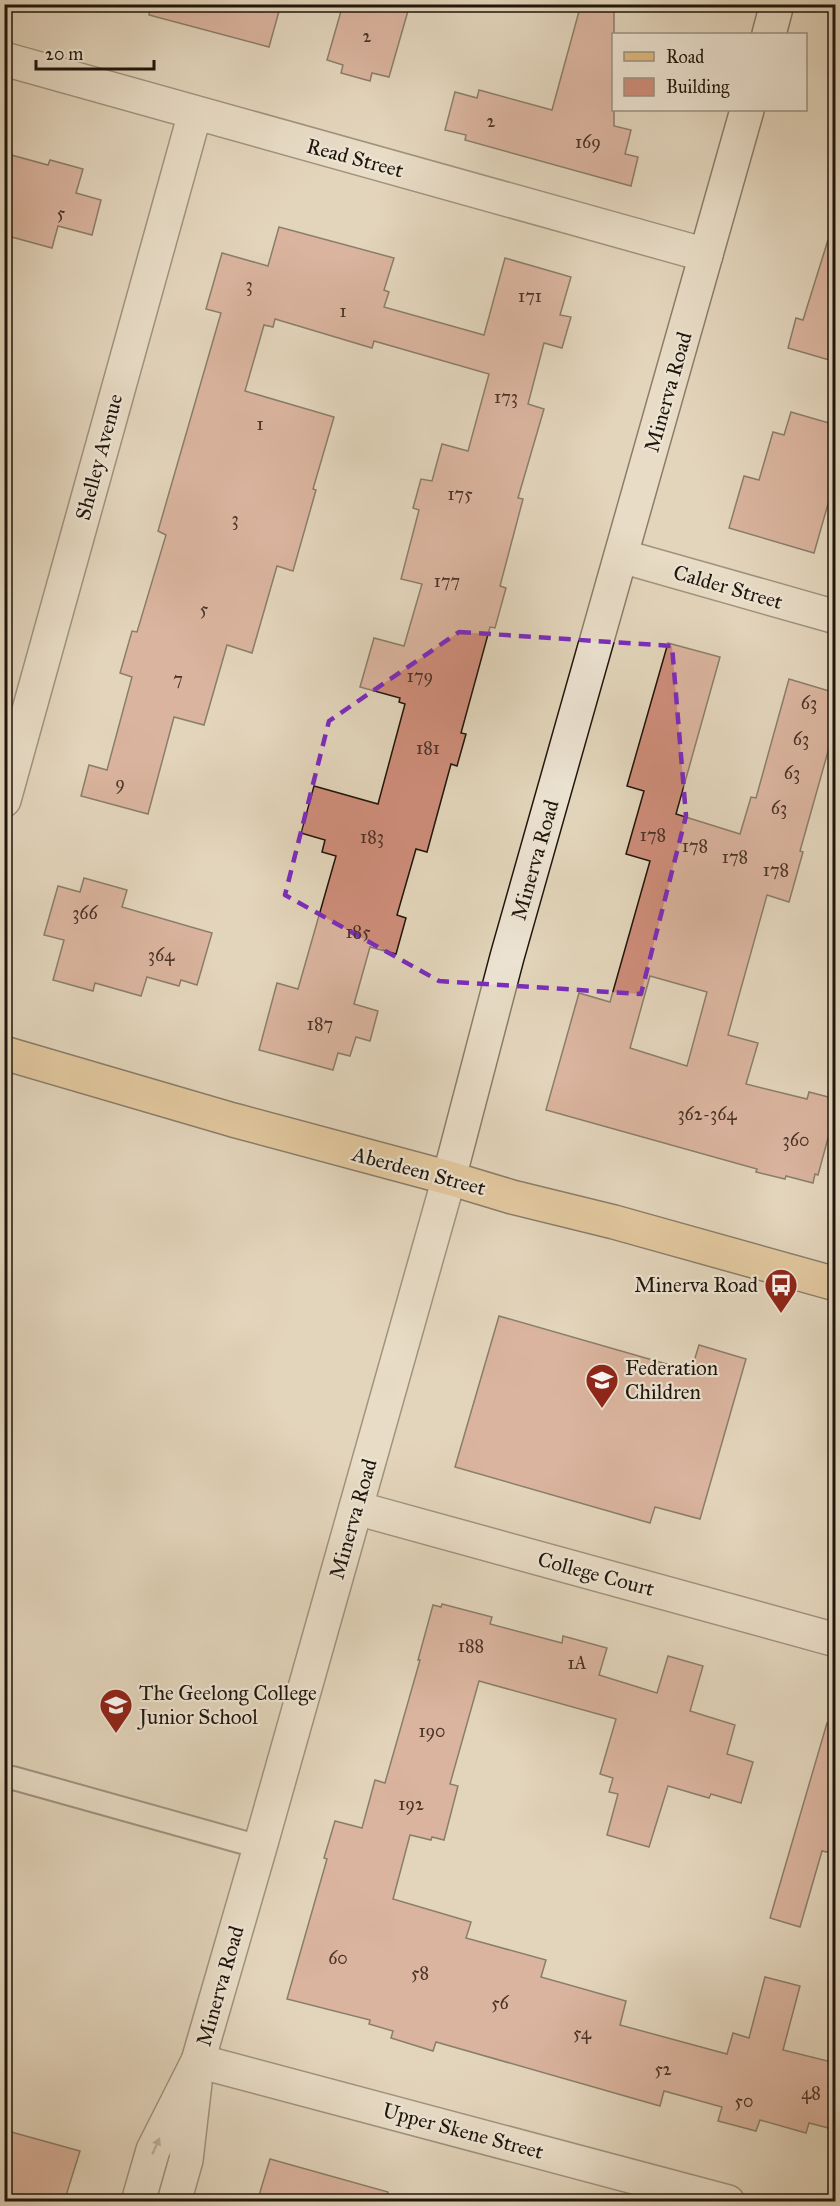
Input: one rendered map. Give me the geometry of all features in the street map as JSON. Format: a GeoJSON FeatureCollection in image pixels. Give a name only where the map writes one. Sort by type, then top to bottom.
{"type":"FeatureCollection","features":[{"type":"Feature","properties":{"kind":"main road","name":"Aberdeen Street"},"geometry":{"type":"LineString","coordinates":[[4,1053],[233,1120],[836,1284]]}},
{"type":"Feature","properties":{"kind":"street"},"geometry":{"type":"LineString","coordinates":[[768,33],[777,4]]}},
{"type":"Feature","properties":{"kind":"street","name":"Read Street"},"geometry":{"type":"LineString","coordinates":[[4,60],[706,255]]}},
{"type":"Feature","properties":{"kind":"street","name":"Minerva Road"},"geometry":{"type":"LineString","coordinates":[[174,2202],[186,2160],[198,2061],[449,1178],[507,957],[747,111]]}},
{"type":"Feature","properties":{"kind":"street","name":"Shelley Avenue"},"geometry":{"type":"LineString","coordinates":[[4,800],[195,113]]}},
{"type":"Feature","properties":{"kind":"street","name":"Calder Street"},"geometry":{"type":"LineString","coordinates":[[621,556],[836,617]]}},
{"type":"Feature","properties":{"kind":"street","name":"College Court"},"geometry":{"type":"LineString","coordinates":[[356,1508],[836,1640]]}},
{"type":"Feature","properties":{"kind":"street","name":"Minerva Road"},"geometry":{"type":"LineString","coordinates":[[138,2202],[153,2150],[198,2061]]}},
{"type":"Feature","properties":{"kind":"street","name":"Upper Skene Street"},"geometry":{"type":"LineString","coordinates":[[198,2061],[728,2202]]}},
{"type":"Feature","properties":{"kind":"lane"},"geometry":{"type":"LineString","coordinates":[[13,1778],[260,1847]]}},
{"type":"Feature","properties":{"kind":"highlighted area"},"geometry":{"type":"Polygon","coordinates":[[[459,632],[672,646],[686,816],[641,994],[439,981],[285,895],[329,721],[459,632]]]}},
{"type":"Feature","properties":{"kind":"building"},"geometry":{"type":"Polygon","coordinates":[[[151,4],[281,4],[269,47],[149,15],[151,4]]]}},
{"type":"Feature","properties":{"kind":"building"},"geometry":{"type":"Polygon","coordinates":[[[343,4],[410,4],[389,77],[372,73],[370,81],[341,73],[343,65],[327,60],[343,4]]]}},
{"type":"Feature","properties":{"kind":"building"},"geometry":{"type":"Polygon","coordinates":[[[581,4],[614,4],[612,111],[614,111],[614,126],[631,130],[625,154],[638,157],[631,186],[465,140],[466,135],[445,130],[455,92],[477,98],[479,90],[552,110],[581,4]]]}},
{"type":"Feature","properties":{"kind":"building"},"geometry":{"type":"Polygon","coordinates":[[[4,153],[48,165],[50,160],[83,169],[76,193],[101,200],[92,235],[58,226],[52,248],[4,235],[4,153]]]}},
{"type":"Feature","properties":{"kind":"building"},"geometry":{"type":"Polygon","coordinates":[[[279,227],[394,258],[384,290],[389,292],[384,307],[484,335],[505,258],[571,277],[560,315],[571,317],[562,348],[544,343],[528,404],[544,409],[518,498],[523,499],[500,586],[506,588],[495,628],[490,627],[461,733],[466,734],[457,766],[451,764],[427,852],[416,849],[397,915],[406,918],[396,954],[370,947],[354,1004],[378,1011],[370,1041],[356,1037],[350,1056],[338,1053],[333,1070],[259,1050],[277,983],[298,989],[336,856],[322,852],[325,840],[301,833],[314,786],[378,804],[405,704],[399,702],[400,698],[360,687],[374,638],[404,646],[422,584],[401,579],[419,510],[413,508],[421,479],[432,481],[442,444],[468,451],[489,374],[374,341],[372,348],[275,319],[273,327],[264,325],[245,391],[334,417],[293,571],[277,566],[252,653],[227,645],[204,725],[174,717],[148,814],[81,796],[89,765],[107,770],[132,677],[120,673],[132,631],[137,632],[166,535],[158,531],[221,313],[206,309],[222,253],[268,266],[279,227]]]}},
{"type":"Feature","properties":{"kind":"building"},"geometry":{"type":"Polygon","coordinates":[[[828,240],[836,242],[836,362],[788,348],[796,318],[803,320],[828,240]]]}},
{"type":"Feature","properties":{"kind":"building"},"geometry":{"type":"Polygon","coordinates":[[[791,412],[836,425],[836,476],[814,553],[729,528],[744,476],[759,480],[773,432],[784,435],[791,412]]]}},
{"type":"Feature","properties":{"kind":"building"},"geometry":{"type":"Polygon","coordinates":[[[668,643],[720,657],[676,814],[740,834],[751,797],[756,798],[789,679],[836,693],[836,723],[800,851],[803,852],[789,902],[767,895],[728,1035],[758,1043],[746,1084],[807,1099],[809,1092],[836,1099],[836,1109],[818,1175],[815,1174],[813,1183],[756,1172],[757,1169],[546,1110],[579,993],[610,1002],[650,861],[626,854],[644,791],[627,786],[668,643]],[[650,976],[630,1048],[687,1066],[707,992],[650,976]]]}},
{"type":"Feature","properties":{"kind":"building"},"geometry":{"type":"Polygon","coordinates":[[[84,878],[127,890],[122,907],[212,933],[197,985],[181,980],[179,986],[147,977],[141,996],[95,983],[93,991],[53,980],[64,940],[44,935],[58,886],[80,892],[84,878]]]}},
{"type":"Feature","properties":{"kind":"building","name":"Federation Children"},"geometry":{"type":"Polygon","coordinates":[[[499,1316],[691,1371],[699,1345],[746,1359],[700,1519],[655,1507],[650,1523],[455,1467],[499,1316]]]}},
{"type":"Feature","properties":{"kind":"building"},"geometry":{"type":"Polygon","coordinates":[[[442,1604],[492,1617],[490,1624],[562,1643],[563,1636],[607,1648],[599,1675],[657,1693],[668,1656],[703,1666],[690,1711],[735,1725],[727,1754],[753,1762],[741,1803],[711,1794],[709,1798],[668,1786],[649,1847],[607,1835],[618,1794],[609,1792],[613,1778],[600,1774],[616,1719],[479,1681],[450,1784],[458,1786],[444,1840],[432,1837],[431,1840],[410,1835],[393,1899],[471,1922],[466,1938],[546,1960],[541,1977],[626,2001],[620,2025],[727,2054],[733,2033],[749,2038],[765,1977],[800,1986],[783,2050],[836,2063],[836,2130],[809,2123],[806,2133],[760,2120],[756,2131],[718,2121],[722,2107],[664,2091],[660,2106],[436,2042],[433,2051],[391,2038],[393,2031],[369,2024],[370,2020],[287,1999],[327,1859],[324,1858],[335,1821],[362,1828],[375,1780],[385,1783],[433,1605],[441,1607],[442,1604]]]}},
{"type":"Feature","properties":{"kind":"building"},"geometry":{"type":"Polygon","coordinates":[[[827,1723],[836,1724],[836,1854],[822,1851],[800,1927],[770,1918],[827,1723]]]}},
{"type":"Feature","properties":{"kind":"building"},"geometry":{"type":"Polygon","coordinates":[[[4,2130],[80,2151],[64,2202],[4,2202],[4,2130]]]}},
{"type":"Feature","properties":{"kind":"building"},"geometry":{"type":"Polygon","coordinates":[[[270,2159],[388,2192],[387,2202],[257,2202],[270,2159]]]}},
{"type":"Feature","properties":{"kind":"place","name":"Minerva Road"},"geometry":{"type":"Point","coordinates":[781,1314]}},
{"type":"Feature","properties":{"kind":"place","name":"Federation Children"},"geometry":{"type":"Point","coordinates":[602,1409]}},
{"type":"Feature","properties":{"kind":"place","name":"The Geelong College Junior School"},"geometry":{"type":"Point","coordinates":[116,1734]}}]}
